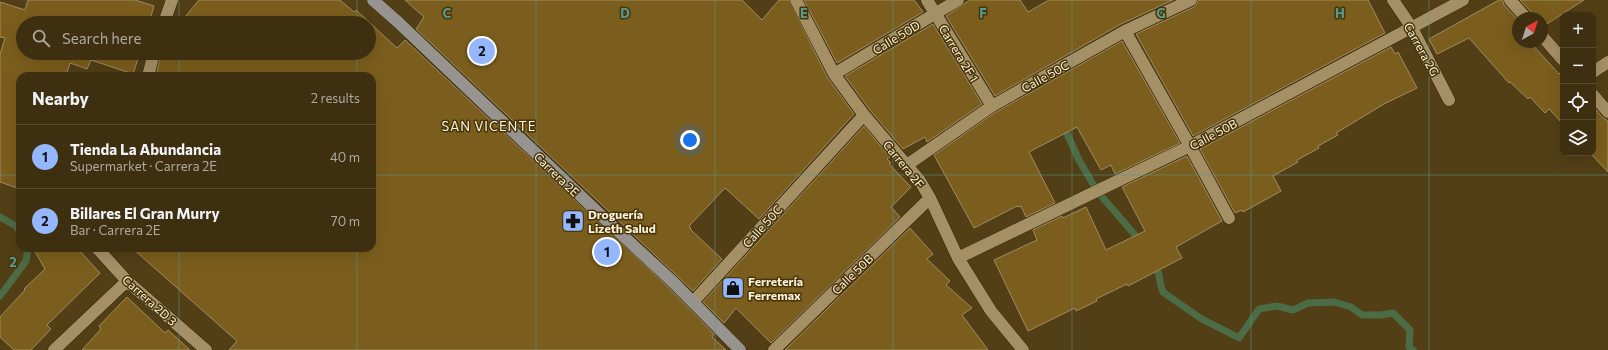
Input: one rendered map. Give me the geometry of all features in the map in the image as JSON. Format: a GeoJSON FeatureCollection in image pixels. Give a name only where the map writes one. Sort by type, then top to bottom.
{"type":"FeatureCollection","features":[{"type":"Feature","properties":{"kind":"street"},"geometry":{"type":"LineString","coordinates":[[166,16],[172,0]]}},
{"type":"Feature","properties":{"kind":"street","name":"Carrera 2E"},"geometry":{"type":"LineString","coordinates":[[373,0],[400,23],[693,302],[740,350]]}},
{"type":"Feature","properties":{"kind":"street","name":"Carrera 2F"},"geometry":{"type":"LineString","coordinates":[[796,0],[834,74],[864,115],[920,181],[930,198],[958,258],[991,311],[1023,350]]}},
{"type":"Feature","properties":{"kind":"street","name":"Carrera 2F 1"},"geometry":{"type":"LineString","coordinates":[[927,0],[992,106]]}},
{"type":"Feature","properties":{"kind":"street","name":"Calle 50D"},"geometry":{"type":"LineString","coordinates":[[834,74],[958,0]]}},
{"type":"Feature","properties":{"kind":"street","name":"Calle 50C"},"geometry":{"type":"LineString","coordinates":[[908,166],[992,106],[1125,31],[1191,0]]}},
{"type":"Feature","properties":{"kind":"street","name":"Carrera 2G"},"geometry":{"type":"LineString","coordinates":[[1393,0],[1412,28],[1450,100]]}},
{"type":"Feature","properties":{"kind":"street","name":"Calle 50B"},"geometry":{"type":"LineString","coordinates":[[958,258],[1190,146],[1463,0]]}},
{"type":"Feature","properties":{"kind":"street"},"geometry":{"type":"LineString","coordinates":[[1510,0],[1521,12]]}},
{"type":"Feature","properties":{"kind":"street"},"geometry":{"type":"LineString","coordinates":[[1125,31],[1229,218]]}},
{"type":"Feature","properties":{"kind":"street"},"geometry":{"type":"LineString","coordinates":[[1548,43],[1560,57]]}},
{"type":"Feature","properties":{"kind":"street"},"geometry":{"type":"LineString","coordinates":[[149,72],[152,60]]}},
{"type":"Feature","properties":{"kind":"street"},"geometry":{"type":"LineString","coordinates":[[1596,70],[1608,62]]}},
{"type":"Feature","properties":{"kind":"street"},"geometry":{"type":"LineString","coordinates":[[1596,98],[1608,112]]}},
{"type":"Feature","properties":{"kind":"street","name":"Calle 50C"},"geometry":{"type":"LineString","coordinates":[[693,302],[864,115]]}},
{"type":"Feature","properties":{"kind":"street","name":"Calle 50B"},"geometry":{"type":"LineString","coordinates":[[774,350],[930,198]]}},
{"type":"Feature","properties":{"kind":"street","name":"Carrera 2D 3"},"geometry":{"type":"LineString","coordinates":[[101,252],[127,280],[206,350]]}},
{"type":"Feature","properties":{"kind":"street"},"geometry":{"type":"LineString","coordinates":[[54,350],[127,280]]}},
{"type":"Feature","properties":{"kind":"building"},"geometry":{"type":"Polygon","coordinates":[[[28,0],[135,0],[154,6],[151,16],[16,16],[16,60],[91,60],[87,69],[70,63],[67,72],[16,72],[16,188],[0,182],[0,54],[5,38],[0,37],[0,2],[25,10],[28,0]]]}},
{"type":"Feature","properties":{"kind":"building"},"geometry":{"type":"Polygon","coordinates":[[[199,0],[340,0],[354,12],[356,10],[362,16],[186,16],[199,0]]]}},
{"type":"Feature","properties":{"kind":"building"},"geometry":{"type":"Polygon","coordinates":[[[405,0],[742,0],[762,20],[779,0],[789,0],[827,77],[854,114],[759,219],[725,188],[689,226],[691,228],[690,229],[722,259],[693,291],[416,29],[424,17],[405,0]]]}},
{"type":"Feature","properties":{"kind":"building"},"geometry":{"type":"Polygon","coordinates":[[[804,0],[914,0],[923,12],[837,63],[804,0]]]}},
{"type":"Feature","properties":{"kind":"building"},"geometry":{"type":"Polygon","coordinates":[[[970,0],[1020,0],[1028,12],[1049,0],[1173,0],[1121,24],[995,96],[946,16],[970,0]]]}},
{"type":"Feature","properties":{"kind":"building"},"geometry":{"type":"Polygon","coordinates":[[[1198,0],[1368,0],[1385,33],[1193,136],[1136,34],[1194,7],[1198,0]]]}},
{"type":"Feature","properties":{"kind":"building"},"geometry":{"type":"Polygon","coordinates":[[[1499,0],[1503,0],[1504,5],[1512,14],[1512,48],[1535,48],[1559,74],[1560,73],[1560,121],[1549,109],[1545,113],[1530,97],[1528,99],[1510,82],[1509,83],[1469,38],[1437,54],[1429,39],[1499,0]]]}},
{"type":"Feature","properties":{"kind":"building"},"geometry":{"type":"Polygon","coordinates":[[[1520,0],[1584,0],[1565,12],[1560,12],[1560,15],[1548,23],[1548,12],[1531,12],[1520,0]]]}},
{"type":"Feature","properties":{"kind":"building"},"geometry":{"type":"Polygon","coordinates":[[[933,24],[982,104],[927,142],[925,137],[903,149],[870,110],[845,76],[933,24]]]}},
{"type":"Feature","properties":{"kind":"building"},"geometry":{"type":"Polygon","coordinates":[[[376,29],[397,48],[405,40],[669,288],[714,334],[712,337],[726,350],[229,350],[237,341],[137,252],[376,252],[376,72],[157,72],[159,60],[376,60],[376,29]]]}},
{"type":"Feature","properties":{"kind":"building"},"geometry":{"type":"Polygon","coordinates":[[[1122,41],[1180,143],[1115,174],[1111,165],[1101,170],[1077,127],[1029,152],[1055,203],[1026,217],[1021,206],[1017,206],[974,228],[934,155],[996,112],[1122,41]]]}},
{"type":"Feature","properties":{"kind":"building"},"geometry":{"type":"Polygon","coordinates":[[[1391,47],[1395,54],[1398,52],[1417,88],[1384,104],[1336,133],[1338,135],[1318,146],[1319,148],[1297,160],[1298,162],[1273,176],[1281,191],[1243,212],[1242,210],[1235,213],[1200,149],[1391,47]]]}},
{"type":"Feature","properties":{"kind":"building"},"geometry":{"type":"Polygon","coordinates":[[[91,60],[138,60],[134,72],[127,72],[91,60]]]}},
{"type":"Feature","properties":{"kind":"building"},"geometry":{"type":"Polygon","coordinates":[[[1596,110],[1602,117],[1608,121],[1608,172],[1593,156],[1596,156],[1596,110]]]}},
{"type":"Feature","properties":{"kind":"building"},"geometry":{"type":"Polygon","coordinates":[[[864,126],[890,157],[887,159],[891,163],[889,164],[911,187],[891,207],[900,217],[771,343],[736,308],[724,323],[703,302],[864,126]]]}},
{"type":"Feature","properties":{"kind":"building"},"geometry":{"type":"Polygon","coordinates":[[[1187,156],[1222,221],[1176,247],[1182,258],[1128,286],[1127,284],[1096,299],[1097,301],[1076,311],[1075,308],[1028,331],[994,260],[1037,240],[1033,230],[1062,216],[1063,218],[1086,207],[1106,250],[1145,231],[1122,187],[1187,156]]]}},
{"type":"Feature","properties":{"kind":"building"},"geometry":{"type":"Polygon","coordinates":[[[910,228],[933,254],[927,259],[950,281],[946,285],[972,308],[962,315],[988,350],[785,350],[910,228]]]}},
{"type":"Feature","properties":{"kind":"building"},"geometry":{"type":"Polygon","coordinates":[[[35,252],[81,252],[100,273],[47,325],[51,329],[31,350],[14,350],[0,337],[0,317],[25,290],[24,289],[45,269],[35,252]]]}},
{"type":"Feature","properties":{"kind":"building"},"geometry":{"type":"Polygon","coordinates":[[[127,297],[165,333],[168,330],[190,350],[82,350],[101,329],[99,326],[127,297]]]}},
{"type":"Feature","properties":{"kind":"waterway"},"geometry":{"type":"LineString","coordinates":[[1063,125],[1079,160],[1097,191],[1141,242]]}},
{"type":"Feature","properties":{"kind":"waterway"},"geometry":{"type":"LineString","coordinates":[[0,217],[16,226]]}},
{"type":"Feature","properties":{"kind":"waterway"},"geometry":{"type":"LineString","coordinates":[[0,296],[26,261],[27,252]]}},
{"type":"Feature","properties":{"kind":"waterway"},"geometry":{"type":"LineString","coordinates":[[1154,262],[1163,292],[1200,318],[1239,338],[1259,309],[1277,306],[1293,310],[1308,303],[1334,302],[1351,307],[1362,315],[1381,315],[1393,313],[1410,330],[1409,347],[1413,350]]}},
{"type":"Feature","properties":{"kind":"place","name":"Billares El Gran Murry"},"geometry":{"type":"Point","coordinates":[482,51]}},
{"type":"Feature","properties":{"kind":"place","name":"Droguería Lizeth Salud"},"geometry":{"type":"Point","coordinates":[573,221]}},
{"type":"Feature","properties":{"kind":"place","name":"Tienda La Abundancia"},"geometry":{"type":"Point","coordinates":[607,252]}},
{"type":"Feature","properties":{"kind":"place","name":"Ferretería Ferremax"},"geometry":{"type":"Point","coordinates":[733,288]}},
{"type":"Feature","properties":{"kind":"district","name":"SAN VICENTE"},"geometry":{"type":"Point","coordinates":[489,126]}}]}
